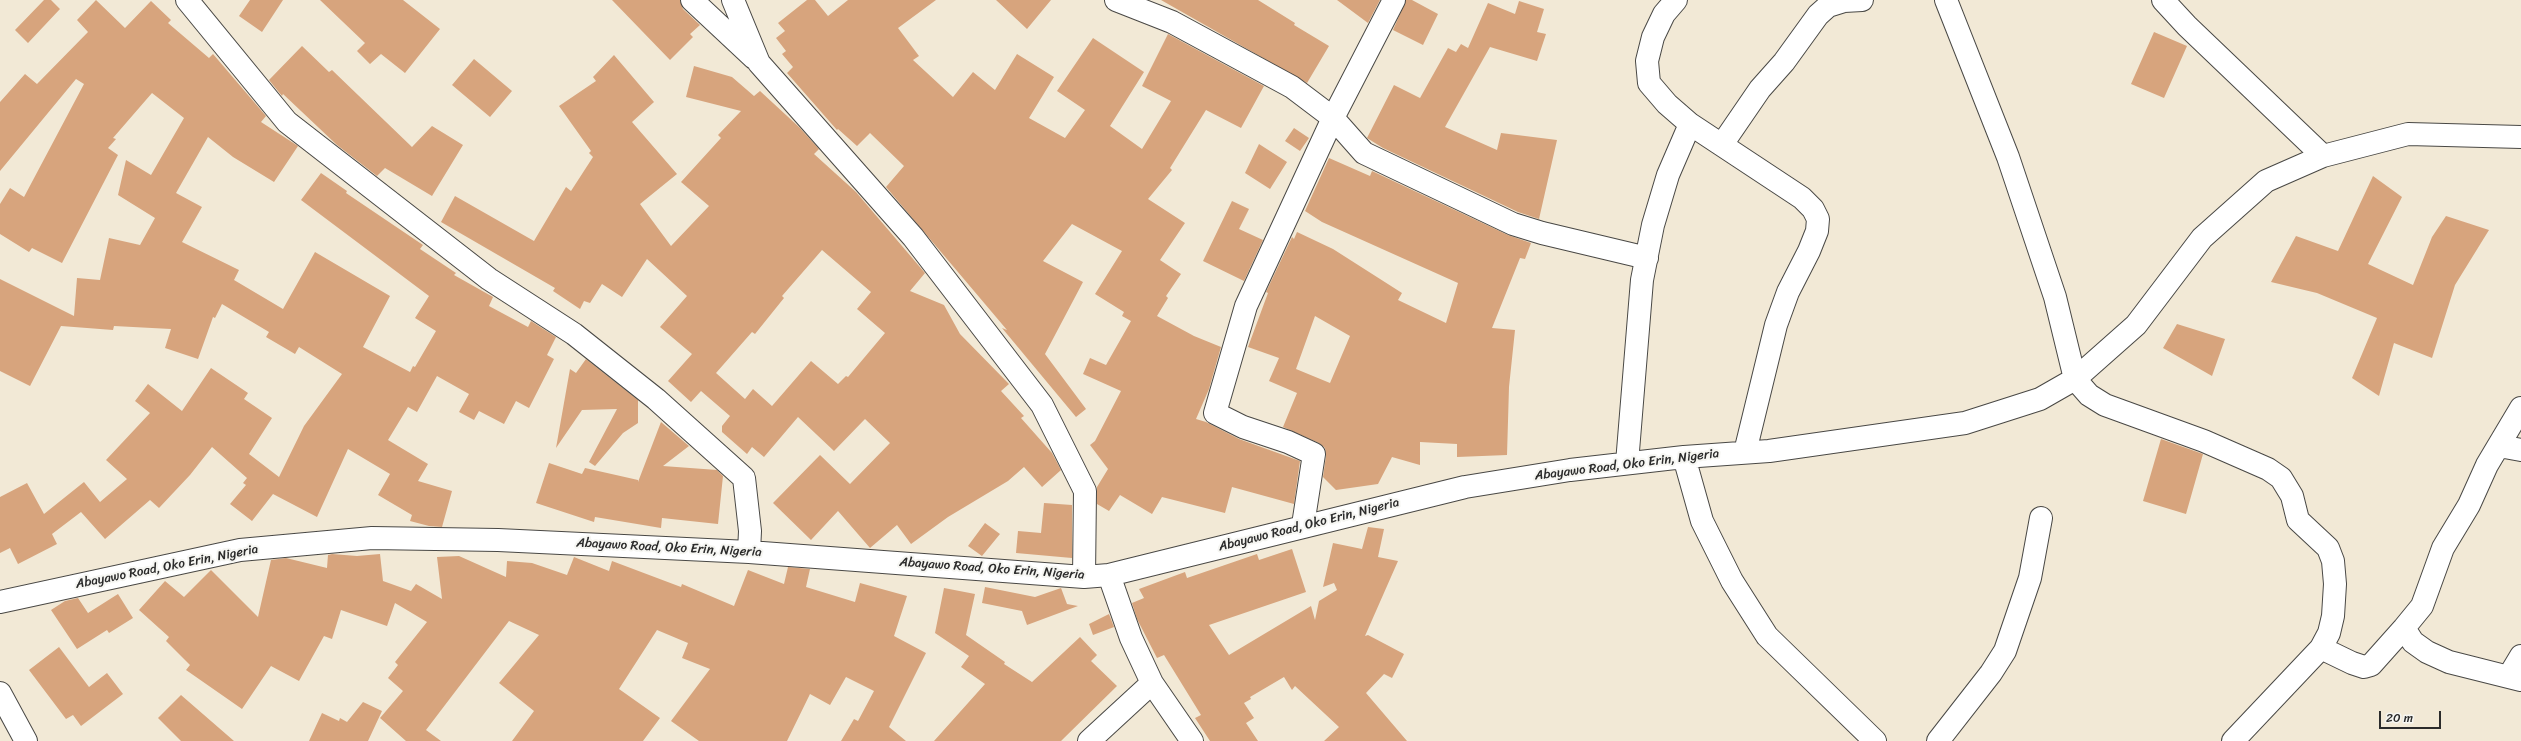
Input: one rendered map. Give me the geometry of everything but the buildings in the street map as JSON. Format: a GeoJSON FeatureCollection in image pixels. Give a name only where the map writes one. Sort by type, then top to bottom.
{"type":"FeatureCollection","features":[{"type":"Feature","properties":{"kind":"street"},"geometry":{"type":"LineString","coordinates":[[187,0],[287,122],[489,279],[574,334],[656,400],[744,478],[750,531],[749,552]]}},
{"type":"Feature","properties":{"kind":"street"},"geometry":{"type":"LineString","coordinates":[[692,0],[759,63],[913,237],[1042,405],[1085,491],[1084,577]]}},
{"type":"Feature","properties":{"kind":"street"},"geometry":{"type":"LineString","coordinates":[[733,0],[759,63]]}},
{"type":"Feature","properties":{"kind":"street"},"geometry":{"type":"LineString","coordinates":[[1116,0],[1178,26],[1292,87],[1333,118],[1364,153],[1513,224],[1542,234],[1647,258]]}},
{"type":"Feature","properties":{"kind":"street"},"geometry":{"type":"LineString","coordinates":[[1304,525],[1314,454],[1288,442],[1243,427],[1215,413],[1246,306],[1333,118],[1394,0]]}},
{"type":"Feature","properties":{"kind":"street"},"geometry":{"type":"LineString","coordinates":[[1676,0],[1664,14],[1652,37],[1647,61],[1649,83],[1690,124],[1723,143],[1802,198],[1813,209],[1818,219],[1817,231],[1809,251],[1788,292],[1776,325],[1745,452]]}},
{"type":"Feature","properties":{"kind":"street"},"geometry":{"type":"LineString","coordinates":[[1723,143],[1760,89],[1784,62],[1818,15],[1828,6],[1844,1],[1862,0]]}},
{"type":"Feature","properties":{"kind":"street"},"geometry":{"type":"LineString","coordinates":[[1946,0],[2008,157],[2055,297],[2075,379],[2089,396],[2104,404],[2204,441],[2256,464],[2281,478],[2292,496],[2298,520],[2328,548],[2333,561],[2335,584],[2333,616],[2329,633],[2322,648],[2233,741]]}},
{"type":"Feature","properties":{"kind":"street"},"geometry":{"type":"LineString","coordinates":[[2163,0],[2187,26],[2323,156]]}},
{"type":"Feature","properties":{"kind":"street"},"geometry":{"type":"LineString","coordinates":[[1626,463],[1642,280],[1653,225],[1668,175],[1690,124]]}},
{"type":"Feature","properties":{"kind":"street","name":"Abayawo Road, Oko Erin, Nigeria"},"geometry":{"type":"LineString","coordinates":[[0,602],[240,550],[372,538],[498,540],[749,552],[1084,577],[1109,575],[1304,525],[1465,487],[1626,463],[1745,452],[1882,436],[1965,423],[2040,399],[2075,379],[2136,325],[2202,238],[2266,181],[2323,156],[2408,134],[2521,137]]}},
{"type":"Feature","properties":{"kind":"street"},"geometry":{"type":"LineString","coordinates":[[2322,648],[2352,663],[2364,667],[2371,665],[2378,659],[2404,628],[2422,606],[2443,548],[2469,505],[2487,465],[2521,408]]}},
{"type":"Feature","properties":{"kind":"street"},"geometry":{"type":"LineString","coordinates":[[2499,446],[2521,450]]}},
{"type":"Feature","properties":{"kind":"street"},"geometry":{"type":"LineString","coordinates":[[1684,457],[1702,521],[1732,581],[1767,636],[1875,741]]}},
{"type":"Feature","properties":{"kind":"street"},"geometry":{"type":"LineString","coordinates":[[1938,741],[1991,673],[2005,651],[2030,578],[2041,518]]}},
{"type":"Feature","properties":{"kind":"street"},"geometry":{"type":"LineString","coordinates":[[1109,575],[1131,638],[1152,683],[1192,741]]}},
{"type":"Feature","properties":{"kind":"street"},"geometry":{"type":"LineString","coordinates":[[2404,628],[2413,642],[2427,652],[2450,662],[2515,678],[2521,656]]}},
{"type":"Feature","properties":{"kind":"street"},"geometry":{"type":"LineString","coordinates":[[1089,741],[1152,683]]}},
{"type":"Feature","properties":{"kind":"street"},"geometry":{"type":"LineString","coordinates":[[0,693],[26,741]]}}]}
